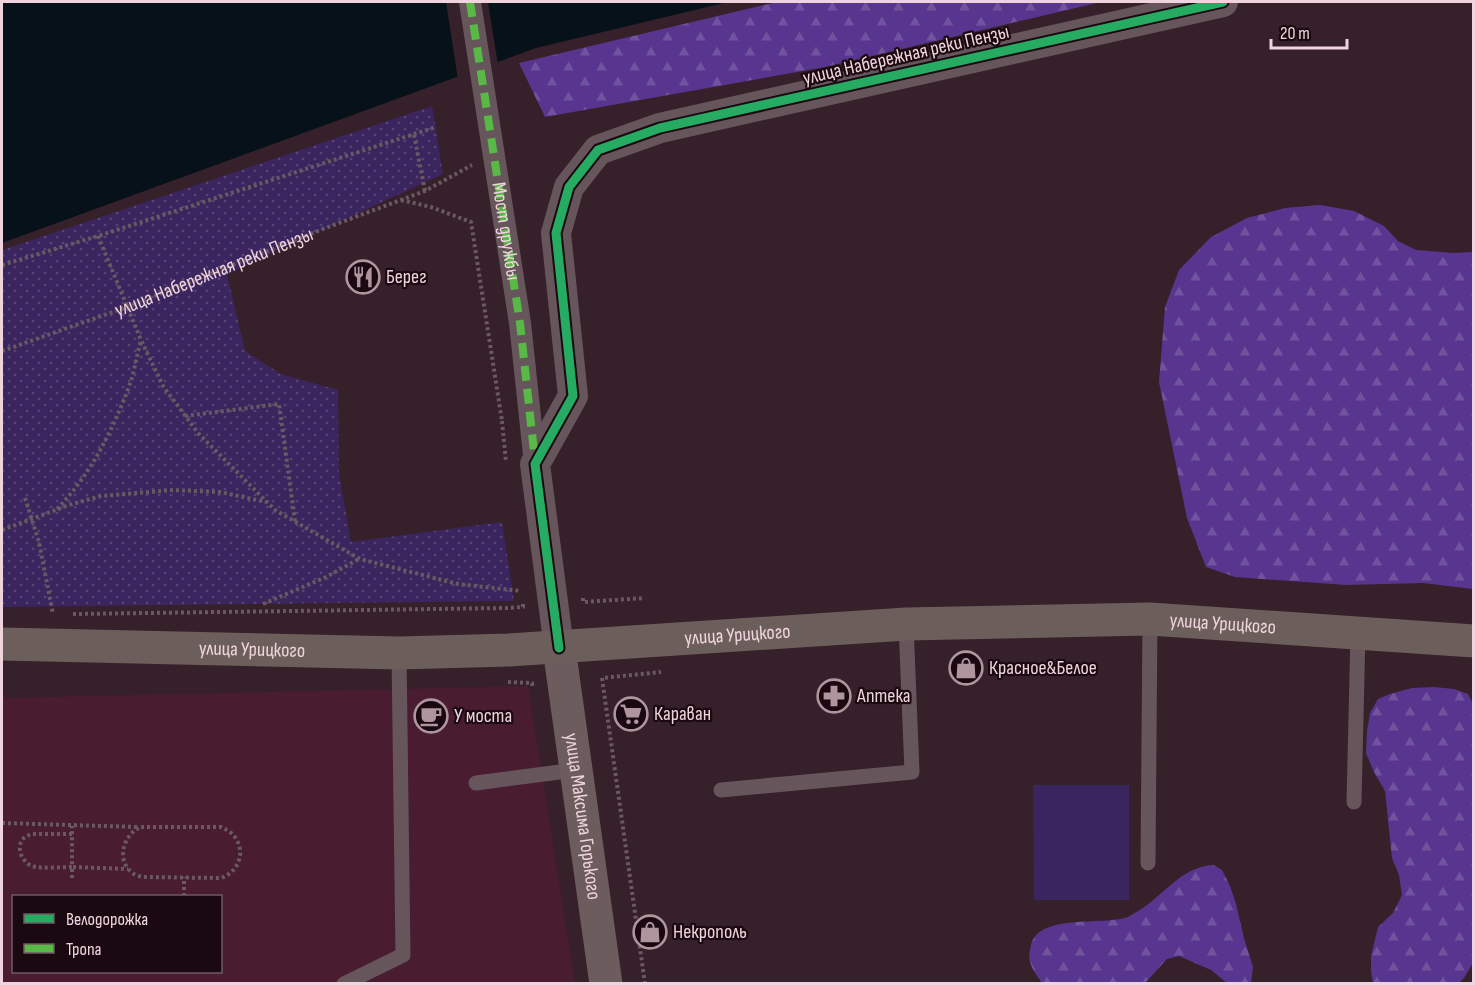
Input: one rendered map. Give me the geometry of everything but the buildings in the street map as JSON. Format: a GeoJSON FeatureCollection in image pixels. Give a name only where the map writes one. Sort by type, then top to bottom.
{"type":"FeatureCollection","features":[{"type":"Feature","properties":{"kind":"main road","name":"улица Урицкого"},"geometry":{"type":"LineString","coordinates":[[2,644],[399,652],[559,648],[906,624],[1150,619],[1473,641]]}},
{"type":"Feature","properties":{"kind":"main road","name":"улица Максима Горького"},"geometry":{"type":"LineString","coordinates":[[559,648],[606,984]]}},
{"type":"Feature","properties":{"kind":"street","name":"Мост дружбы"},"geometry":{"type":"LineString","coordinates":[[470,2],[520,323],[534,453]]}},
{"type":"Feature","properties":{"kind":"street","name":"улица Набережная реки Пензы"},"geometry":{"type":"LineString","coordinates":[[534,453],[573,396],[556,233],[569,187],[598,150],[660,128],[1223,2]]}},
{"type":"Feature","properties":{"kind":"street"},"geometry":{"type":"LineString","coordinates":[[534,453],[559,648]]}},
{"type":"Feature","properties":{"kind":"lane"},"geometry":{"type":"LineString","coordinates":[[1148,863],[1150,619]]}},
{"type":"Feature","properties":{"kind":"lane"},"geometry":{"type":"LineString","coordinates":[[722,790],[912,772],[906,624]]}},
{"type":"Feature","properties":{"kind":"lane"},"geometry":{"type":"LineString","coordinates":[[1354,802],[1358,633]]}},
{"type":"Feature","properties":{"kind":"lane"},"geometry":{"type":"LineString","coordinates":[[344,984],[403,955],[399,652]]}},
{"type":"Feature","properties":{"kind":"lane"},"geometry":{"type":"LineString","coordinates":[[476,783],[575,770]]}},
{"type":"Feature","properties":{"kind":"path"},"geometry":{"type":"LineString","coordinates":[[2,265],[436,127]]}},
{"type":"Feature","properties":{"kind":"path"},"geometry":{"type":"LineString","coordinates":[[414,135],[425,191]]}},
{"type":"Feature","properties":{"kind":"path"},"geometry":{"type":"LineString","coordinates":[[400,200],[431,207],[471,222],[502,421],[534,453]]}},
{"type":"Feature","properties":{"kind":"path"},"geometry":{"type":"LineString","coordinates":[[98,236],[141,340],[163,386],[198,432],[275,510],[360,559],[458,584],[521,591]]}},
{"type":"Feature","properties":{"kind":"path"},"geometry":{"type":"LineString","coordinates":[[57,510],[92,466],[110,432],[131,379],[141,340]]}},
{"type":"Feature","properties":{"kind":"path"},"geometry":{"type":"LineString","coordinates":[[185,416],[279,404],[296,522]]}},
{"type":"Feature","properties":{"kind":"path"},"geometry":{"type":"LineString","coordinates":[[2,530],[69,505],[101,496],[173,490],[220,492],[267,502]]}},
{"type":"Feature","properties":{"kind":"path"},"geometry":{"type":"LineString","coordinates":[[25,498],[39,542],[53,614],[43,614]]}},
{"type":"Feature","properties":{"kind":"path"},"geometry":{"type":"LineString","coordinates":[[263,604],[326,578],[360,559]]}},
{"type":"Feature","properties":{"kind":"path"},"geometry":{"type":"LineString","coordinates":[[582,594],[583,602],[645,598]]}},
{"type":"Feature","properties":{"kind":"path"},"geometry":{"type":"LineString","coordinates":[[65,614],[523,608]]}},
{"type":"Feature","properties":{"kind":"path"},"geometry":{"type":"LineString","coordinates":[[645,984],[602,678],[670,671]]}},
{"type":"Feature","properties":{"kind":"path"},"geometry":{"type":"LineString","coordinates":[[2,824],[221,826],[236,838],[240,846],[240,855],[234,870],[228,876],[221,878],[134,875],[124,862],[124,845],[134,830],[141,827]]}},
{"type":"Feature","properties":{"kind":"path"},"geometry":{"type":"LineString","coordinates":[[72,826],[72,878]]}},
{"type":"Feature","properties":{"kind":"path"},"geometry":{"type":"LineString","coordinates":[[72,834],[32,834],[24,838],[20,848],[23,859],[33,867],[129,869]]}},
{"type":"Feature","properties":{"kind":"path"},"geometry":{"type":"LineString","coordinates":[[184,878],[184,895]]}},
{"type":"Feature","properties":{"kind":"shaded area"},"geometry":{"type":"Polygon","coordinates":[[[2,2],[728,2],[536,48],[2,243],[2,2]]]}},
{"type":"Feature","properties":{"kind":"shaded area"},"geometry":{"type":"Polygon","coordinates":[[[432,106],[443,174],[227,274],[245,351],[281,374],[338,390],[339,474],[351,542],[502,522],[514,601],[2,607],[2,250],[432,106]]]}},
{"type":"Feature","properties":{"kind":"shaded area"},"geometry":{"type":"Polygon","coordinates":[[[528,686],[575,983],[2,983],[2,698],[528,686]]]}},
{"type":"Feature","properties":{"kind":"shaded area"},"geometry":{"type":"Polygon","coordinates":[[[1033,785],[1129,785],[1129,900],[1034,900],[1033,785]]]}},
{"type":"Feature","properties":{"kind":"green space"},"geometry":{"type":"Polygon","coordinates":[[[777,2],[1101,2],[825,67],[545,117],[519,63],[777,2]]]}},
{"type":"Feature","properties":{"kind":"green space"},"geometry":{"type":"Polygon","coordinates":[[[1320,205],[1354,211],[1384,226],[1398,241],[1416,250],[1473,252],[1473,589],[1423,583],[1346,585],[1235,577],[1206,567],[1187,518],[1159,382],[1165,307],[1179,270],[1211,237],[1247,218],[1285,208],[1320,205]]]}},
{"type":"Feature","properties":{"kind":"green space"},"geometry":{"type":"Polygon","coordinates":[[[1412,688],[1454,689],[1468,694],[1473,704],[1473,963],[1459,983],[1373,983],[1371,956],[1378,927],[1393,913],[1402,895],[1399,875],[1392,858],[1385,791],[1366,753],[1370,713],[1378,699],[1390,694],[1412,688]]]}},
{"type":"Feature","properties":{"kind":"green space"},"geometry":{"type":"Polygon","coordinates":[[[1214,865],[1222,870],[1236,904],[1253,967],[1251,983],[1227,983],[1211,970],[1179,956],[1167,959],[1145,983],[1042,983],[1033,970],[1029,956],[1031,945],[1036,935],[1046,928],[1073,922],[1128,917],[1149,904],[1183,875],[1192,870],[1214,865]]]}},
{"type":"Feature","properties":{"kind":"pier"},"geometry":{"type":"Polygon","coordinates":[[[446,2],[488,2],[498,65],[458,80],[446,2]]]}},
{"type":"Feature","properties":{"kind":"marked path"},"geometry":{"type":"LineString","coordinates":[[470,2],[520,323],[535,461]]}},
{"type":"Feature","properties":{"kind":"cycle path"},"geometry":{"type":"LineString","coordinates":[[559,648],[535,464],[573,396],[556,233],[569,187],[598,150],[660,128],[1223,2]]}},
{"type":"Feature","properties":{"kind":"place","name":"Берег"},"geometry":{"type":"Point","coordinates":[363,277]}},
{"type":"Feature","properties":{"kind":"place","name":"Красное&Белое"},"geometry":{"type":"Point","coordinates":[966,668]}},
{"type":"Feature","properties":{"kind":"place","name":"Аптека"},"geometry":{"type":"Point","coordinates":[834,696]}},
{"type":"Feature","properties":{"kind":"place","name":"Караван"},"geometry":{"type":"Point","coordinates":[631,714]}},
{"type":"Feature","properties":{"kind":"place","name":"У моста"},"geometry":{"type":"Point","coordinates":[431,716]}},
{"type":"Feature","properties":{"kind":"place","name":"Некрополь"},"geometry":{"type":"Point","coordinates":[650,932]}}]}
